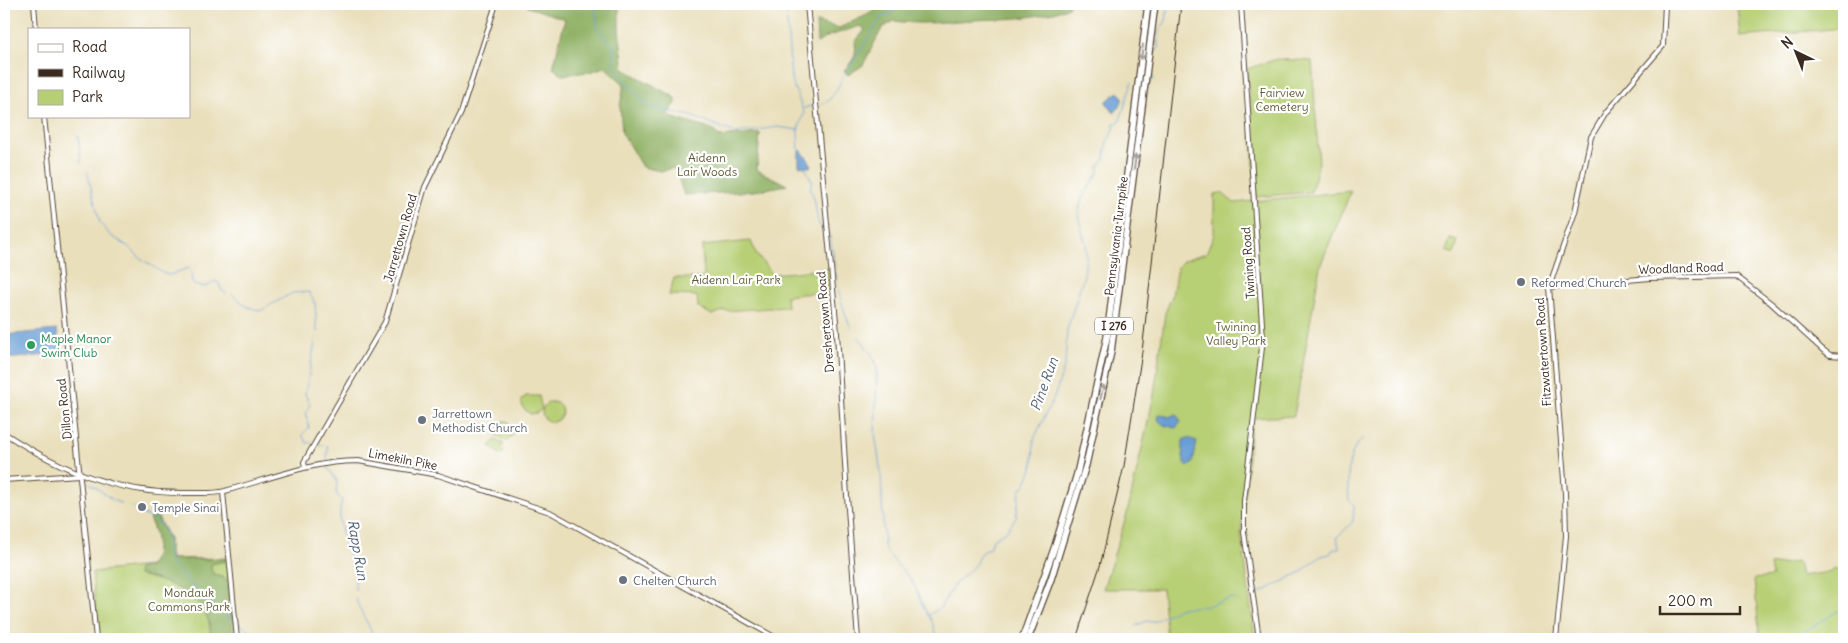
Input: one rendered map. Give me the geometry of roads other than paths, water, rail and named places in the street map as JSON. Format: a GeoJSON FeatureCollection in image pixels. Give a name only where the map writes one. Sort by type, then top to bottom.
{"type":"FeatureCollection","features":[{"type":"Feature","properties":{"kind":"highway","name":"Pennsylvania Turnpike"},"geometry":{"type":"LineString","coordinates":[[1022,639],[1055,546],[1077,474],[1107,337],[1148,4]]}},
{"type":"Feature","properties":{"kind":"highway","name":"Pennsylvania Turnpike"},"geometry":{"type":"LineString","coordinates":[[1028,639],[1051,579],[1086,465],[1111,352],[1155,4]]}},
{"type":"Feature","properties":{"kind":"street"},"geometry":{"type":"LineString","coordinates":[[34,4],[36,28]]}},
{"type":"Feature","properties":{"kind":"street","name":"Jarrettown Road"},"geometry":{"type":"LineString","coordinates":[[305,467],[304,462],[385,322],[392,306],[425,187],[461,114],[496,4]]}},
{"type":"Feature","properties":{"kind":"street","name":"Dreshertown Road"},"geometry":{"type":"LineString","coordinates":[[807,4],[837,333],[858,639]]}},
{"type":"Feature","properties":{"kind":"street","name":"Twining Road"},"geometry":{"type":"LineString","coordinates":[[1241,4],[1263,339],[1244,501],[1244,532],[1259,639]]}},
{"type":"Feature","properties":{"kind":"street","name":"Fitzwatertown Road"},"geometry":{"type":"LineString","coordinates":[[1556,639],[1565,519],[1549,287],[1575,212],[1591,137],[1606,112],[1663,46],[1665,4]]}},
{"type":"Feature","properties":{"kind":"street","name":"Dillon Road"},"geometry":{"type":"LineString","coordinates":[[44,118],[96,639]]}},
{"type":"Feature","properties":{"kind":"street","name":"Woodland Road"},"geometry":{"type":"LineString","coordinates":[[1549,287],[1650,278],[1736,276],[1772,304],[1823,350],[1830,355],[1844,356]]}},
{"type":"Feature","properties":{"kind":"street","name":"Limekiln Pike"},"geometry":{"type":"LineString","coordinates":[[4,432],[81,475],[130,490],[151,492],[223,492],[305,467],[358,461],[438,475],[542,509],[566,520],[778,639]]}},
{"type":"Feature","properties":{"kind":"street"},"geometry":{"type":"LineString","coordinates":[[4,480],[81,475]]}},
{"type":"Feature","properties":{"kind":"street"},"geometry":{"type":"LineString","coordinates":[[223,492],[237,639]]}},
{"type":"Feature","properties":{"kind":"water"},"geometry":{"type":"Polygon","coordinates":[[[1116,93],[1120,93],[1123,98],[1119,108],[1114,113],[1106,102],[1116,93]]]}},
{"type":"Feature","properties":{"kind":"water"},"geometry":{"type":"Polygon","coordinates":[[[801,150],[812,165],[810,167],[799,166],[799,152],[801,150]]]}},
{"type":"Feature","properties":{"kind":"water","name":"Maple Manor Swim Club"},"geometry":{"type":"Polygon","coordinates":[[[57,330],[60,354],[4,359],[4,335],[57,330]]]}},
{"type":"Feature","properties":{"kind":"water"},"geometry":{"type":"Polygon","coordinates":[[[1161,414],[1169,417],[1176,414],[1181,422],[1176,428],[1164,425],[1158,420],[1161,414]]]}},
{"type":"Feature","properties":{"kind":"water"},"geometry":{"type":"Polygon","coordinates":[[[1187,438],[1197,441],[1193,463],[1189,466],[1185,464],[1183,457],[1183,440],[1187,438]]]}},
{"type":"Feature","properties":{"kind":"waterway"},"geometry":{"type":"LineString","coordinates":[[592,4],[595,6],[598,29],[614,47],[614,63],[625,82],[649,107],[691,116],[736,133],[778,127],[798,130]]}},
{"type":"Feature","properties":{"kind":"waterway"},"geometry":{"type":"LineString","coordinates":[[787,16],[788,4]]}},
{"type":"Feature","properties":{"kind":"waterway"},"geometry":{"type":"LineString","coordinates":[[845,74],[882,17],[908,4]]}},
{"type":"Feature","properties":{"kind":"waterway","name":"Pine Run"},"geometry":{"type":"LineString","coordinates":[[1149,85],[1154,79],[1151,73],[1152,59],[1158,48],[1158,32],[1166,21],[1168,4]]}},
{"type":"Feature","properties":{"kind":"waterway"},"geometry":{"type":"LineString","coordinates":[[787,21],[791,79],[804,113],[798,130],[799,154]]}},
{"type":"Feature","properties":{"kind":"waterway"},"geometry":{"type":"LineString","coordinates":[[821,104],[831,97],[843,77]]}},
{"type":"Feature","properties":{"kind":"waterway","name":"Pine Run"},"geometry":{"type":"LineString","coordinates":[[929,615],[940,608],[954,585],[975,565],[980,554],[989,548],[993,539],[1007,530],[1016,518],[1020,490],[1026,483],[1033,466],[1034,439],[1055,395],[1065,364],[1067,330],[1084,275],[1086,244],[1080,224],[1079,210],[1081,200],[1099,172],[1099,166],[1105,159],[1106,144],[1114,129],[1114,123],[1119,123],[1132,82]]}},
{"type":"Feature","properties":{"kind":"waterway"},"geometry":{"type":"LineString","coordinates":[[804,108],[814,105]]}},
{"type":"Feature","properties":{"kind":"waterway","name":"Rapp Run"},"geometry":{"type":"LineString","coordinates":[[78,136],[81,163]]}},
{"type":"Feature","properties":{"kind":"waterway"},"geometry":{"type":"LineString","coordinates":[[805,167],[812,181],[810,189],[814,199],[817,219],[821,228],[824,228]]}},
{"type":"Feature","properties":{"kind":"waterway","name":"Rapp Run"},"geometry":{"type":"LineString","coordinates":[[87,171],[100,223],[110,235],[164,274],[169,275],[189,268],[194,285],[206,287],[215,281],[219,283],[221,290],[226,293]]}},
{"type":"Feature","properties":{"kind":"waterway"},"geometry":{"type":"LineString","coordinates":[[829,231],[839,292],[851,328]]}},
{"type":"Feature","properties":{"kind":"waterway","name":"Rapp Run"},"geometry":{"type":"LineString","coordinates":[[232,294],[246,306],[260,311],[292,293],[309,292],[315,303],[317,332]]}},
{"type":"Feature","properties":{"kind":"waterway"},"geometry":{"type":"LineString","coordinates":[[859,337],[874,358],[877,367],[875,433],[881,474],[884,546],[889,555],[914,585],[939,639]]}},
{"type":"Feature","properties":{"kind":"waterway","name":"Rapp Run"},"geometry":{"type":"LineString","coordinates":[[313,442],[307,443],[302,435],[309,428],[306,414],[310,404],[305,394],[316,338]]}},
{"type":"Feature","properties":{"kind":"waterway"},"geometry":{"type":"LineString","coordinates":[[1254,590],[1262,592],[1301,572],[1321,556],[1330,554],[1332,550],[1339,548],[1337,537],[1353,522],[1354,505],[1349,500],[1348,475],[1353,451],[1363,438]]}},
{"type":"Feature","properties":{"kind":"waterway","name":"Rapp Run"},"geometry":{"type":"LineString","coordinates":[[318,444],[328,446],[327,460]]}},
{"type":"Feature","properties":{"kind":"waterway","name":"Rapp Run"},"geometry":{"type":"LineString","coordinates":[[327,466],[337,481],[336,493],[342,501],[340,523],[353,568],[355,590]]}},
{"type":"Feature","properties":{"kind":"waterway"},"geometry":{"type":"LineString","coordinates":[[89,483],[122,504]]}},
{"type":"Feature","properties":{"kind":"waterway"},"geometry":{"type":"LineString","coordinates":[[132,506],[140,514],[156,519],[165,533],[169,561],[203,597],[233,621]]}},
{"type":"Feature","properties":{"kind":"waterway"},"geometry":{"type":"LineString","coordinates":[[1136,626],[1146,621],[1153,622],[1179,608],[1207,606],[1231,598],[1236,600]]}},
{"type":"Feature","properties":{"kind":"waterway","name":"Rapp Run"},"geometry":{"type":"LineString","coordinates":[[356,599],[373,639]]}},
{"type":"Feature","properties":{"kind":"waterway"},"geometry":{"type":"LineString","coordinates":[[1794,639],[1844,607]]}},
{"type":"Feature","properties":{"kind":"waterway"},"geometry":{"type":"LineString","coordinates":[[237,623],[255,633]]}},
{"type":"Feature","properties":{"kind":"railway"},"geometry":{"type":"LineString","coordinates":[[1076,639],[1100,566],[1124,466],[1142,352],[1181,4]]}},
{"type":"Feature","properties":{"kind":"place","name":"Reformed Church"},"geometry":{"type":"Point","coordinates":[1521,282]}},
{"type":"Feature","properties":{"kind":"place","name":"Maple Manor Swim Club"},"geometry":{"type":"Point","coordinates":[31,345]}},
{"type":"Feature","properties":{"kind":"place","name":"Jarrettown Methodist Church"},"geometry":{"type":"Point","coordinates":[422,420]}},
{"type":"Feature","properties":{"kind":"place","name":"Temple Sinai"},"geometry":{"type":"Point","coordinates":[142,507]}},
{"type":"Feature","properties":{"kind":"place","name":"Chelten Church"},"geometry":{"type":"Point","coordinates":[623,580]}},
{"type":"Feature","properties":{"kind":"park label","name":"Fairview Cemetery"},"geometry":{"type":"Point","coordinates":[1282,99]}},
{"type":"Feature","properties":{"kind":"park label","name":"Aidenn Lair Woods"},"geometry":{"type":"Point","coordinates":[707,164]}},
{"type":"Feature","properties":{"kind":"park label","name":"Aidenn Lair Park"},"geometry":{"type":"Point","coordinates":[736,279]}},
{"type":"Feature","properties":{"kind":"park label","name":"Twining Valley Park"},"geometry":{"type":"Point","coordinates":[1236,333]}},
{"type":"Feature","properties":{"kind":"park label","name":"Mondauk Commons Park"},"geometry":{"type":"Point","coordinates":[189,599]}}]}
